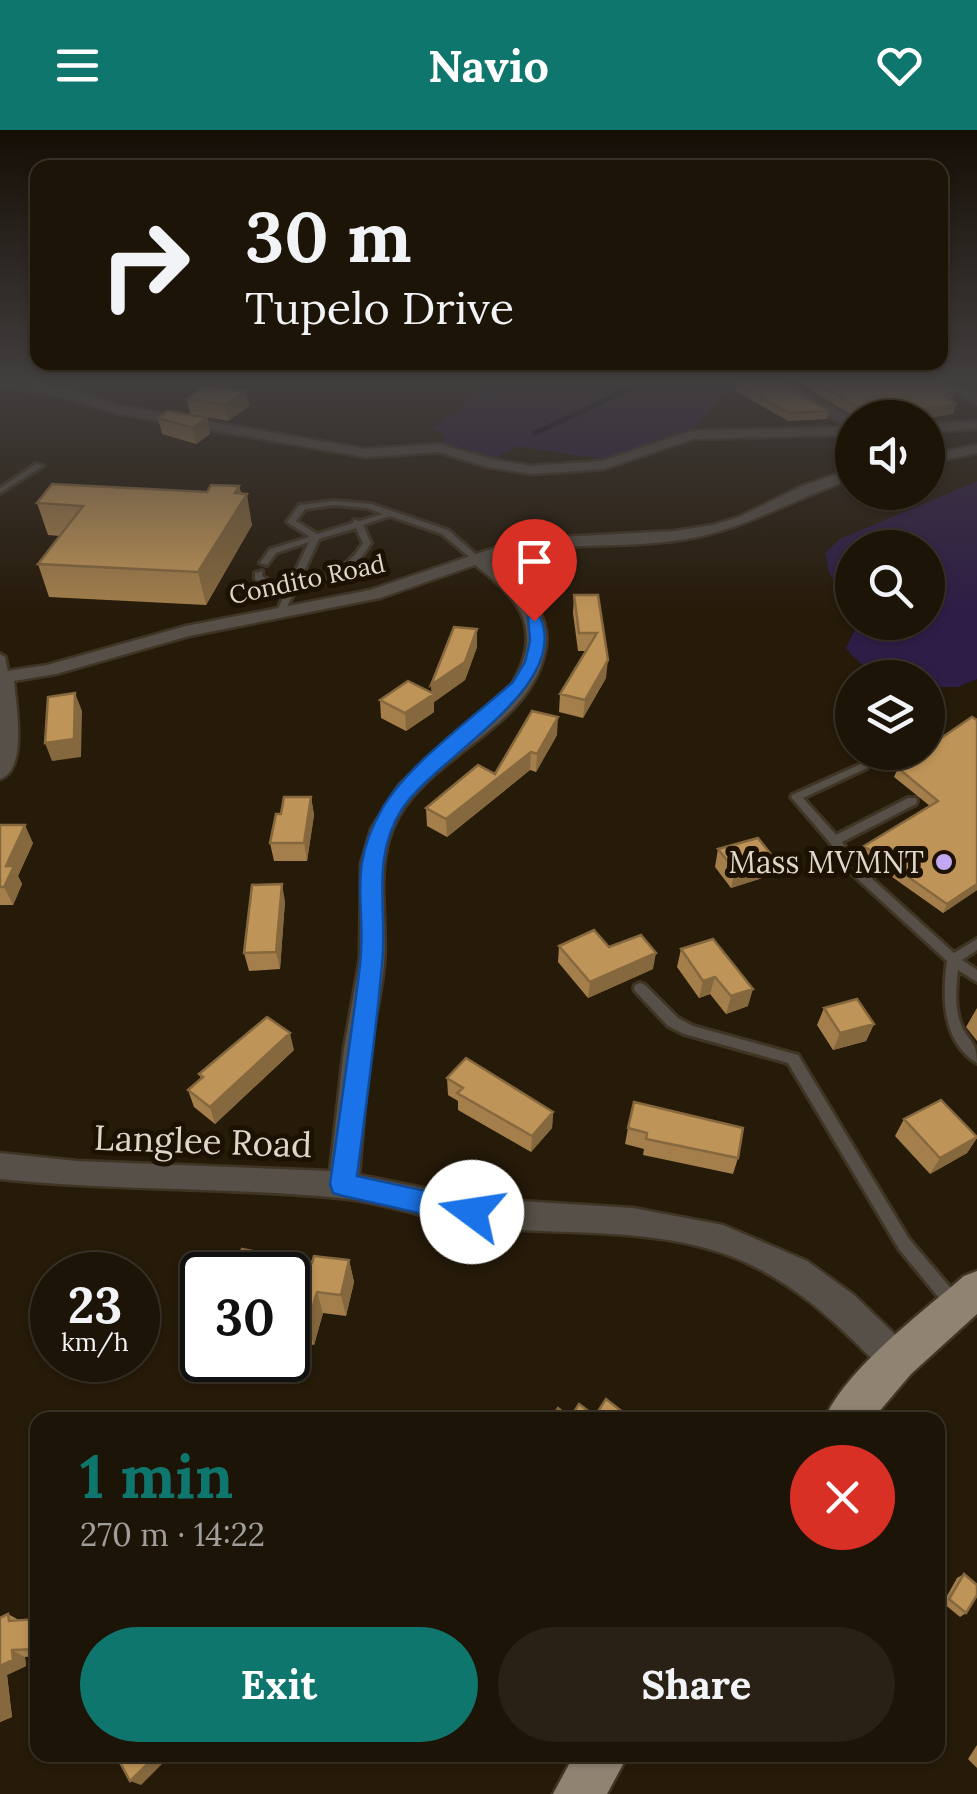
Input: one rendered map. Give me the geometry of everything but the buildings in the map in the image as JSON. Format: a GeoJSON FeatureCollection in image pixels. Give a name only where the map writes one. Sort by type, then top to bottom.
{"type":"FeatureCollection","features":[{"type":"Feature","properties":{"kind":"main road"},"geometry":{"type":"LineString","coordinates":[[852,1412],[897,1360],[967,1298]]}},
{"type":"Feature","properties":{"kind":"main road"},"geometry":{"type":"LineString","coordinates":[[578,1794],[599,1762]]}},
{"type":"Feature","properties":{"kind":"street"},"geometry":{"type":"LineString","coordinates":[[471,458],[547,470],[604,465],[625,458]]}},
{"type":"Feature","properties":{"kind":"street","name":"Condito Road"},"geometry":{"type":"LineString","coordinates":[[1,671],[98,658],[186,630],[374,594],[476,558],[547,541],[675,536],[715,529],[745,520],[807,488],[835,479]]}},
{"type":"Feature","properties":{"kind":"street"},"geometry":{"type":"LineString","coordinates":[[343,1184],[372,958],[372,850],[392,808],[412,784],[520,685],[534,662],[538,641],[524,602],[476,558]]}},
{"type":"Feature","properties":{"kind":"street"},"geometry":{"type":"LineString","coordinates":[[0,772],[9,746],[1,671]]}},
{"type":"Feature","properties":{"kind":"street","name":"Langlee Road"},"geometry":{"type":"LineString","coordinates":[[0,1166],[77,1174],[343,1184],[472,1212],[633,1222],[722,1239],[796,1271],[843,1306],[897,1360]]}},
{"type":"Feature","properties":{"kind":"lane"},"geometry":{"type":"LineString","coordinates":[[0,490],[38,466]]}},
{"type":"Feature","properties":{"kind":"lane"},"geometry":{"type":"LineString","coordinates":[[316,537],[292,522],[302,507],[334,503],[368,506],[444,532],[476,558]]}},
{"type":"Feature","properties":{"kind":"lane"},"geometry":{"type":"LineString","coordinates":[[358,522],[367,543],[354,567],[329,580],[291,585],[269,586],[258,577],[273,550],[358,522],[386,515]]}},
{"type":"Feature","properties":{"kind":"lane"},"geometry":{"type":"LineString","coordinates":[[280,613],[316,537]]}},
{"type":"Feature","properties":{"kind":"lane"},"geometry":{"type":"LineString","coordinates":[[854,770],[796,797],[836,841],[854,869],[952,960],[977,977]]}},
{"type":"Feature","properties":{"kind":"lane"},"geometry":{"type":"LineString","coordinates":[[836,841],[912,802]]}},
{"type":"Feature","properties":{"kind":"lane"},"geometry":{"type":"LineString","coordinates":[[952,960],[977,944]]}},
{"type":"Feature","properties":{"kind":"lane"},"geometry":{"type":"LineString","coordinates":[[952,960],[949,988],[954,1031],[977,1058]]}},
{"type":"Feature","properties":{"kind":"lane"},"geometry":{"type":"LineString","coordinates":[[640,988],[672,1022],[689,1030],[793,1058],[904,1244],[967,1298]]}},
{"type":"Feature","properties":{"kind":"shaded area"},"geometry":{"type":"Polygon","coordinates":[[[977,481],[977,679],[958,687],[945,687],[945,660],[857,660],[846,648],[850,640],[945,640],[945,530],[861,530],[908,510],[945,510],[945,495],[977,481]]]}},
{"type":"Feature","properties":{"kind":"shaded area"},"geometry":{"type":"Polygon","coordinates":[[[835,544],[835,581],[829,573],[825,553],[835,544]]]}},
{"type":"Feature","properties":{"kind":"place","name":"Mass MVMNT"},"geometry":{"type":"Point","coordinates":[944,862]}},
{"type":"Feature","properties":{"kind":"route"},"geometry":{"type":"LineString","coordinates":[[472,1212],[343,1184],[357,1049],[372,958],[372,850],[392,808],[412,784],[520,685],[534,662],[538,641],[534,621]]}}]}
